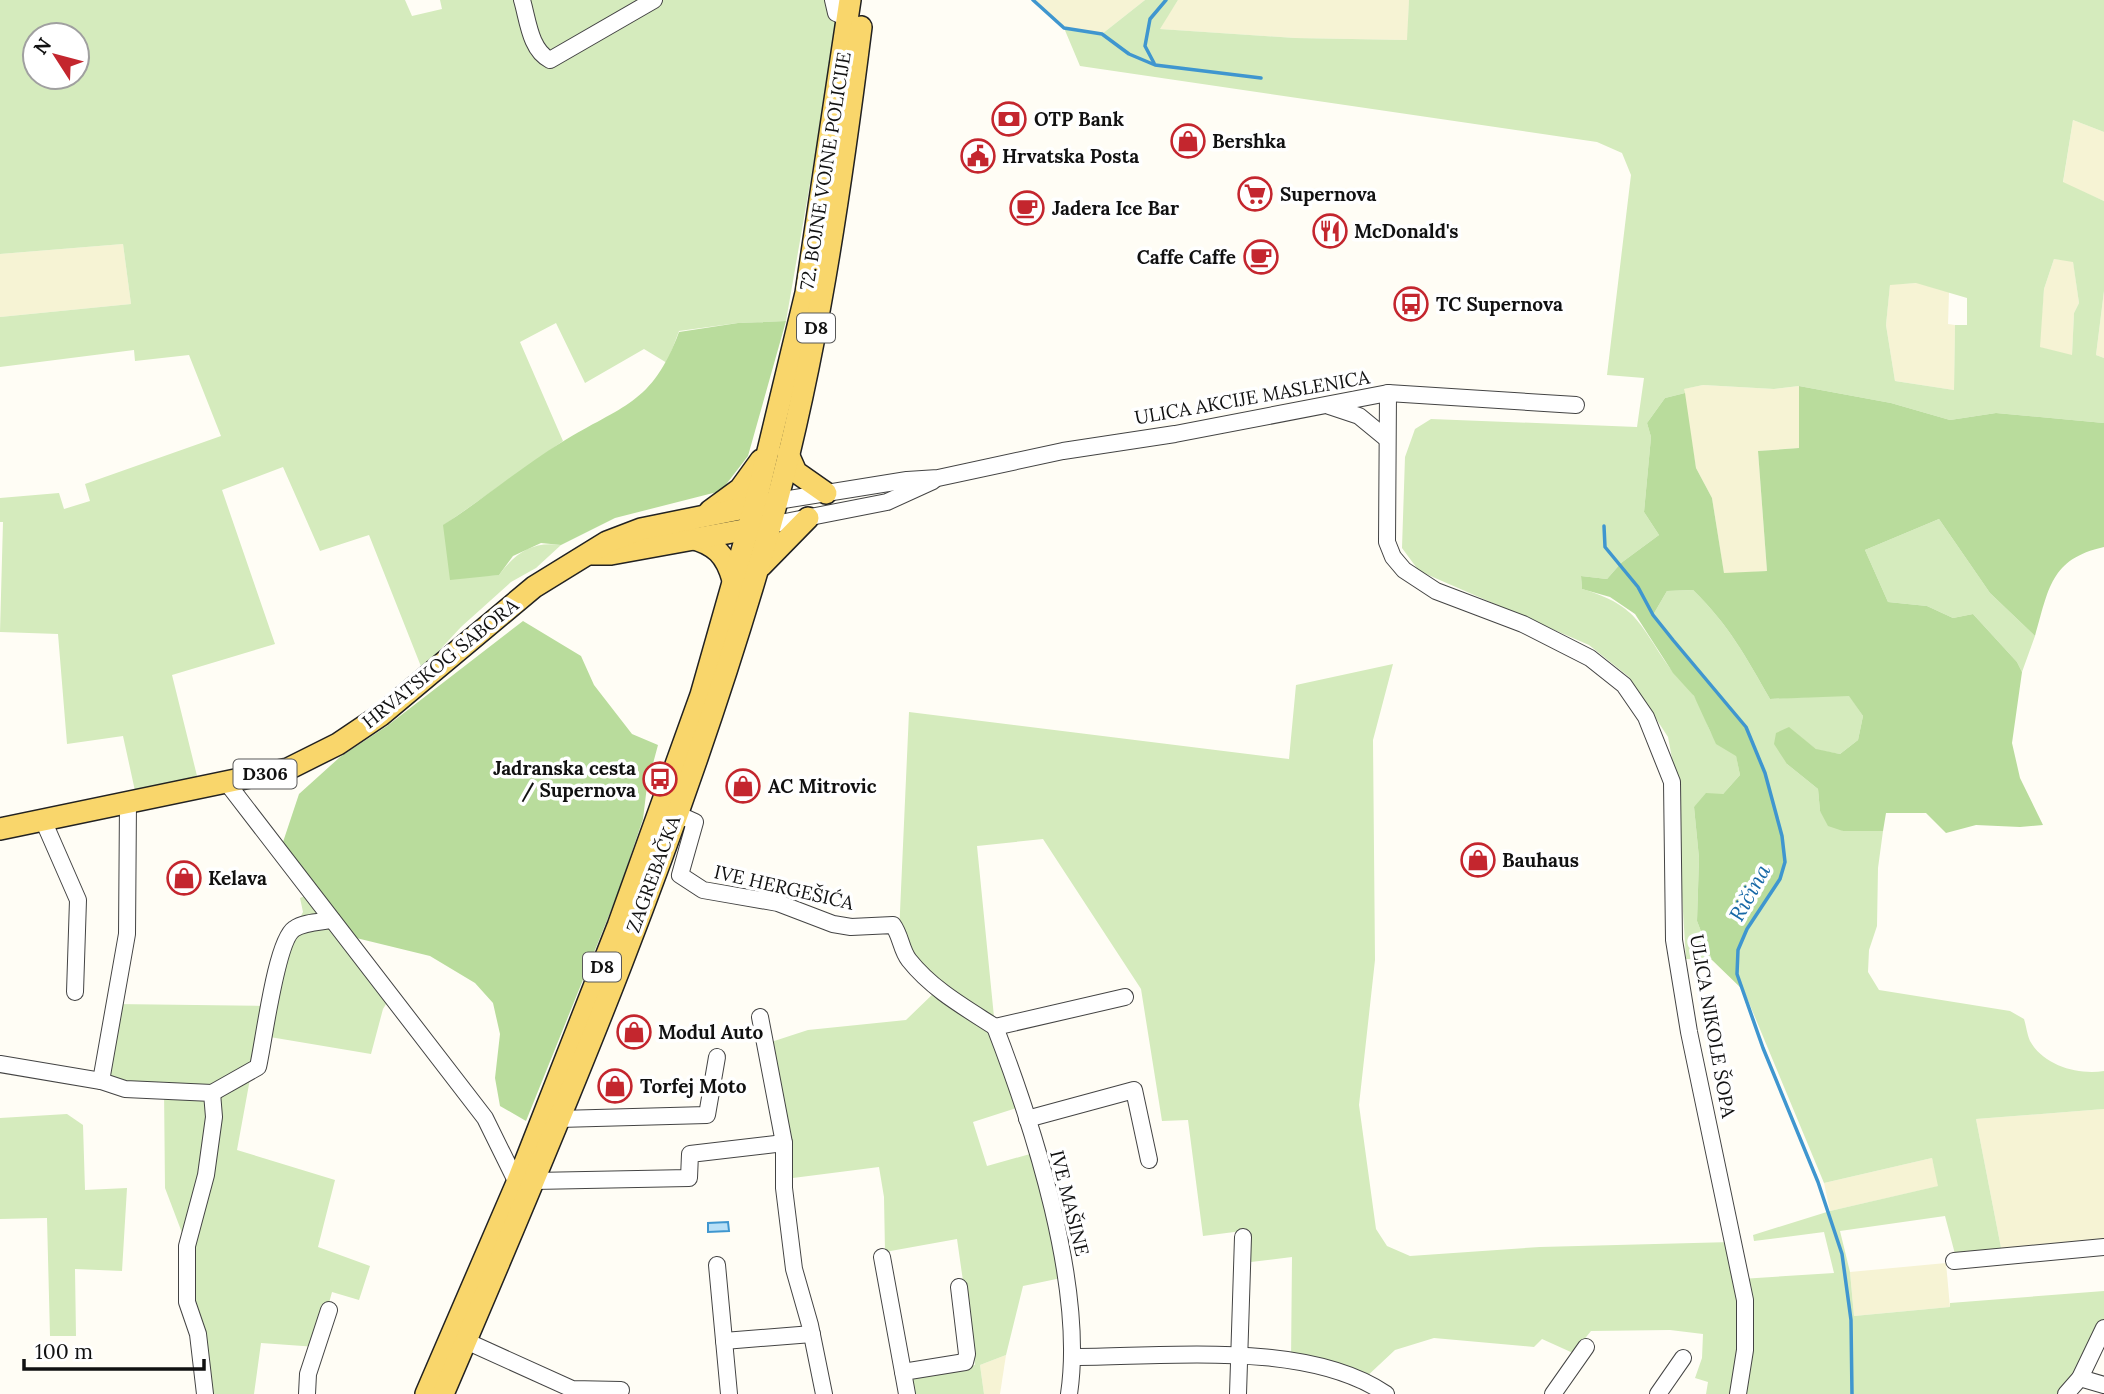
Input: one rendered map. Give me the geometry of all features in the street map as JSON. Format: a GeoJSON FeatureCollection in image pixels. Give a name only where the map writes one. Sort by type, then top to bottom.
{"type":"FeatureCollection","features":[{"type":"Feature","properties":{"kind":"main road","name":"72. BOJNE VOJNE POLICIJE"},"geometry":{"type":"LineString","coordinates":[[755,505],[778,452],[838,212],[864,0]]}},
{"type":"Feature","properties":{"kind":"main road","name":"72. BOJNE VOJNE POLICIJE"},"geometry":{"type":"LineString","coordinates":[[777,502],[778,452],[806,293],[849,9]]}},
{"type":"Feature","properties":{"kind":"main road"},"geometry":{"type":"LineString","coordinates":[[702,515],[740,489],[778,452],[796,472],[826,493]]}},
{"type":"Feature","properties":{"kind":"main road","name":"HRVATSKOG SABORA"},"geometry":{"type":"LineString","coordinates":[[0,829],[288,769],[338,744],[412,691],[534,587],[622,535],[702,515],[777,502]]}},
{"type":"Feature","properties":{"kind":"main road","name":"ZAGREBAČKA"},"geometry":{"type":"LineString","coordinates":[[426,1394],[526,1182],[559,1119],[719,692],[777,502]]}},
{"type":"Feature","properties":{"kind":"main road","name":"ZAGREBAČKA"},"geometry":{"type":"LineString","coordinates":[[443,1394],[526,1182],[701,695],[755,505]]}},
{"type":"Feature","properties":{"kind":"main road"},"geometry":{"type":"LineString","coordinates":[[756,569],[808,518]]}},
{"type":"Feature","properties":{"kind":"main road","name":"HRVATSKOG SABORA"},"geometry":{"type":"LineString","coordinates":[[590,554],[611,554],[770,525]]}},
{"type":"Feature","properties":{"kind":"main road"},"geometry":{"type":"LineString","coordinates":[[691,538],[705,541],[722,554],[733,580]]}},
{"type":"Feature","properties":{"kind":"street"},"geometry":{"type":"LineString","coordinates":[[522,0],[534,43],[542,56],[550,60],[654,0]]}},
{"type":"Feature","properties":{"kind":"street"},"geometry":{"type":"LineString","coordinates":[[834,0],[836,13],[849,9]]}},
{"type":"Feature","properties":{"kind":"street","name":"ULICA AKCIJE MASLENICA"},"geometry":{"type":"LineString","coordinates":[[777,502],[938,478],[1063,451],[1388,393],[1576,405]]}},
{"type":"Feature","properties":{"kind":"street","name":"ULICA NIKOLE ŠOPA"},"geometry":{"type":"LineString","coordinates":[[1388,393],[1387,542],[1393,557],[1404,570],[1436,591],[1523,624],[1590,658],[1625,685],[1646,717],[1672,782],[1674,940],[1745,1300],[1745,1350],[1738,1394]]}},
{"type":"Feature","properties":{"kind":"street"},"geometry":{"type":"LineString","coordinates":[[1327,405],[1359,416],[1387,439]]}},
{"type":"Feature","properties":{"kind":"street","name":"ULICA AKCIJE MASLENICA"},"geometry":{"type":"LineString","coordinates":[[770,525],[887,502],[938,478]]}},
{"type":"Feature","properties":{"kind":"street"},"geometry":{"type":"LineString","coordinates":[[227,783],[485,1118],[526,1182],[689,1178],[690,1154],[784,1143]]}},
{"type":"Feature","properties":{"kind":"street"},"geometry":{"type":"LineString","coordinates":[[101,1081],[127,934],[128,802]]}},
{"type":"Feature","properties":{"kind":"street","name":"IVE HERGEŠIĆA"},"geometry":{"type":"LineString","coordinates":[[675,813],[695,822],[680,875],[703,890],[778,903],[833,924],[851,927],[893,925],[899,934],[906,957],[928,982],[995,1027]]}},
{"type":"Feature","properties":{"kind":"street"},"geometry":{"type":"LineString","coordinates":[[43,820],[78,900],[75,992]]}},
{"type":"Feature","properties":{"kind":"street"},"geometry":{"type":"LineString","coordinates":[[0,1064],[101,1081],[125,1089],[212,1093],[258,1067],[277,963],[287,937],[295,928],[332,920]]}},
{"type":"Feature","properties":{"kind":"street"},"geometry":{"type":"LineString","coordinates":[[995,1027],[1125,997]]}},
{"type":"Feature","properties":{"kind":"street"},"geometry":{"type":"LineString","coordinates":[[760,1017],[784,1143],[794,1269],[812,1334],[824,1394]]}},
{"type":"Feature","properties":{"kind":"street","name":"IVE MAŠINE"},"geometry":{"type":"LineString","coordinates":[[995,1027],[1027,1118],[1066,1277],[1074,1357],[1069,1394]]}},
{"type":"Feature","properties":{"kind":"street"},"geometry":{"type":"LineString","coordinates":[[559,1119],[707,1115],[717,1057]]}},
{"type":"Feature","properties":{"kind":"street"},"geometry":{"type":"LineString","coordinates":[[1027,1118],[1134,1090],[1149,1160]]}},
{"type":"Feature","properties":{"kind":"street"},"geometry":{"type":"LineString","coordinates":[[205,1394],[198,1334],[187,1302],[187,1246],[206,1175],[214,1117],[212,1093]]}},
{"type":"Feature","properties":{"kind":"street"},"geometry":{"type":"LineString","coordinates":[[1238,1394],[1243,1237]]}},
{"type":"Feature","properties":{"kind":"street"},"geometry":{"type":"LineString","coordinates":[[1954,1261],[2104,1247]]}},
{"type":"Feature","properties":{"kind":"street"},"geometry":{"type":"LineString","coordinates":[[882,1257],[907,1394]]}},
{"type":"Feature","properties":{"kind":"street"},"geometry":{"type":"LineString","coordinates":[[717,1265],[729,1394]]}},
{"type":"Feature","properties":{"kind":"street"},"geometry":{"type":"LineString","coordinates":[[903,1372],[965,1362],[967,1354],[959,1287]]}},
{"type":"Feature","properties":{"kind":"street"},"geometry":{"type":"LineString","coordinates":[[307,1394],[308,1374],[329,1310]]}},
{"type":"Feature","properties":{"kind":"street"},"geometry":{"type":"LineString","coordinates":[[2066,1394],[2080,1378],[2104,1328]]}},
{"type":"Feature","properties":{"kind":"street"},"geometry":{"type":"LineString","coordinates":[[724,1340],[812,1334]]}},
{"type":"Feature","properties":{"kind":"street"},"geometry":{"type":"LineString","coordinates":[[466,1341],[571,1391],[621,1390]]}},
{"type":"Feature","properties":{"kind":"street"},"geometry":{"type":"LineString","coordinates":[[1552,1394],[1586,1346]]}},
{"type":"Feature","properties":{"kind":"street"},"geometry":{"type":"LineString","coordinates":[[1074,1357],[1239,1356],[1339,1370],[1364,1379],[1387,1394]]}},
{"type":"Feature","properties":{"kind":"street"},"geometry":{"type":"LineString","coordinates":[[1658,1394],[1684,1358]]}},
{"type":"Feature","properties":{"kind":"street"},"geometry":{"type":"LineString","coordinates":[[2080,1378],[2104,1385]]}},
{"type":"Feature","properties":{"kind":"shaded area"},"geometry":{"type":"Polygon","coordinates":[[[1033,0],[1145,0],[1102,34],[1064,28],[1033,0]]]}},
{"type":"Feature","properties":{"kind":"shaded area"},"geometry":{"type":"Polygon","coordinates":[[[1178,0],[1409,0],[1408,40],[1295,38],[1159,29],[1178,0]]]}},
{"type":"Feature","properties":{"kind":"shaded area"},"geometry":{"type":"Polygon","coordinates":[[[2073,120],[2104,132],[2104,201],[2063,183],[2073,120]]]}},
{"type":"Feature","properties":{"kind":"shaded area"},"geometry":{"type":"Polygon","coordinates":[[[123,244],[131,304],[0,317],[0,254],[123,244]]]}},
{"type":"Feature","properties":{"kind":"shaded area"},"geometry":{"type":"Polygon","coordinates":[[[2054,259],[2073,261],[2079,303],[2074,313],[2072,356],[2039,347],[2044,289],[2054,259]]]}},
{"type":"Feature","properties":{"kind":"shaded area"},"geometry":{"type":"Polygon","coordinates":[[[1918,283],[1949,292],[1948,324],[1955,325],[1954,390],[1895,381],[1886,325],[1890,284],[1918,283]]]}},
{"type":"Feature","properties":{"kind":"shaded area"},"geometry":{"type":"Polygon","coordinates":[[[2104,291],[2104,358],[2096,355],[2104,291]]]}},
{"type":"Feature","properties":{"kind":"shaded area"},"geometry":{"type":"Polygon","coordinates":[[[1703,385],[1774,389],[1799,386],[1799,448],[1758,451],[1767,571],[1724,574],[1712,498],[1696,468],[1683,389],[1703,385]]]}},
{"type":"Feature","properties":{"kind":"shaded area"},"geometry":{"type":"Polygon","coordinates":[[[2104,1109],[2104,1245],[2002,1253],[1976,1119],[2104,1109]]]}},
{"type":"Feature","properties":{"kind":"shaded area"},"geometry":{"type":"Polygon","coordinates":[[[1932,1158],[1939,1186],[1830,1211],[1824,1183],[1932,1158]]]}},
{"type":"Feature","properties":{"kind":"shaded area"},"geometry":{"type":"Polygon","coordinates":[[[1946,1263],[1950,1307],[1854,1316],[1850,1272],[1946,1263]]]}},
{"type":"Feature","properties":{"kind":"shaded area"},"geometry":{"type":"Polygon","coordinates":[[[1006,1355],[1000,1394],[984,1394],[980,1365],[1006,1355]]]}},
{"type":"Feature","properties":{"kind":"green space"},"geometry":{"type":"Polygon","coordinates":[[[0,0],[405,0],[412,16],[442,9],[440,0],[842,0],[786,321],[738,323],[679,331],[667,363],[644,349],[585,383],[556,323],[520,342],[563,441],[444,525],[478,576],[499,575],[519,554],[534,547],[561,545],[536,568],[511,582],[461,627],[422,669],[369,535],[320,551],[283,467],[222,490],[275,644],[172,675],[200,788],[137,800],[123,736],[67,744],[58,634],[0,632],[3,522],[0,522],[0,498],[59,493],[64,509],[90,501],[85,484],[221,436],[189,355],[135,361],[134,350],[0,367],[0,317],[131,304],[123,244],[0,254],[0,0]]]}},
{"type":"Feature","properties":{"kind":"green space"},"geometry":{"type":"Polygon","coordinates":[[[1145,0],[1178,0],[1160,29],[1295,38],[1407,40],[1409,0],[2104,0],[2104,132],[2073,120],[2063,182],[2104,201],[2104,291],[2096,355],[2104,358],[2104,423],[1996,413],[1950,420],[1891,403],[1799,386],[1774,389],[1703,385],[1684,389],[1685,393],[1665,398],[1647,423],[1651,437],[1644,512],[1659,535],[1621,563],[1607,579],[1581,576],[1582,589],[1616,603],[1637,620],[1673,672],[1692,693],[1713,736],[1736,755],[1740,775],[1723,794],[1694,807],[1699,858],[1697,921],[1712,960],[1686,959],[1674,769],[1668,737],[1629,677],[1589,645],[1419,571],[1402,548],[1405,457],[1415,429],[1431,419],[1637,427],[1644,378],[1607,375],[1631,175],[1622,153],[1597,142],[1080,66],[1064,28],[1102,34],[1145,0]],[[2054,259],[2044,289],[2040,347],[2072,355],[2074,313],[2079,303],[2073,262],[2054,259]],[[1916,283],[1890,285],[1886,325],[1895,381],[1954,390],[1955,325],[1967,325],[1967,298],[1916,283]]]}},
{"type":"Feature","properties":{"kind":"green space"},"geometry":{"type":"Polygon","coordinates":[[[786,321],[748,456],[721,491],[615,518],[561,545],[541,543],[513,556],[499,575],[450,580],[443,525],[547,452],[633,400],[658,375],[679,332],[738,323],[786,321]]]}},
{"type":"Feature","properties":{"kind":"green space"},"geometry":{"type":"Polygon","coordinates":[[[1799,386],[1891,403],[1950,420],[1996,413],[2104,423],[2104,547],[2072,559],[2054,578],[2035,636],[1990,593],[1939,519],[1865,550],[1888,602],[1927,606],[1953,618],[1973,614],[2017,662],[2022,672],[2012,743],[2020,778],[2043,825],[1976,825],[1946,833],[1926,813],[1886,813],[1883,831],[1843,831],[1828,826],[1820,811],[1818,789],[1787,764],[1774,744],[1776,733],[1789,727],[1816,749],[1840,754],[1858,740],[1863,716],[1849,696],[1770,699],[1736,642],[1706,603],[1693,590],[1667,591],[1653,615],[1746,727],[1765,773],[1782,836],[1785,862],[1780,879],[1747,929],[1738,950],[1737,974],[1743,990],[1712,960],[1697,921],[1699,858],[1694,807],[1706,793],[1723,794],[1740,775],[1736,756],[1716,744],[1694,696],[1673,673],[1635,614],[1610,597],[1582,589],[1581,576],[1607,579],[1621,563],[1659,535],[1644,512],[1651,437],[1647,423],[1665,398],[1685,393],[1696,468],[1712,498],[1724,573],[1767,571],[1758,451],[1799,448],[1799,386]]]}},
{"type":"Feature","properties":{"kind":"green space"},"geometry":{"type":"Polygon","coordinates":[[[1939,519],[1990,593],[2035,636],[2022,672],[2017,662],[1973,614],[1953,618],[1927,606],[1888,602],[1865,550],[1939,519]]]}},
{"type":"Feature","properties":{"kind":"green space"},"geometry":{"type":"Polygon","coordinates":[[[1693,590],[1727,629],[1770,699],[1849,695],[1863,716],[1858,740],[1840,754],[1817,750],[1789,728],[1787,764],[1818,789],[1820,811],[1843,831],[1883,831],[1878,868],[1877,926],[1869,950],[1868,972],[1879,990],[2010,1011],[2024,1019],[2030,1041],[2036,1050],[2053,1063],[2083,1072],[2104,1071],[2104,1109],[1976,1119],[2002,1253],[1955,1254],[1945,1216],[1840,1231],[1850,1272],[1854,1316],[1950,1307],[1950,1303],[2104,1291],[2104,1328],[2066,1394],[1706,1394],[1708,1382],[1695,1378],[1702,1358],[1703,1334],[1670,1330],[1591,1331],[1573,1353],[1542,1339],[1534,1347],[1434,1338],[1395,1350],[1364,1379],[1291,1362],[1292,1257],[1251,1262],[1250,1230],[1203,1236],[1188,1120],[1162,1121],[1141,989],[1043,839],[977,846],[995,1027],[1023,1106],[973,1122],[987,1166],[1037,1152],[1066,1277],[1023,1286],[1006,1355],[980,1365],[984,1394],[907,1394],[903,1372],[975,1365],[957,1239],[885,1252],[884,1197],[879,1167],[785,1179],[765,1044],[808,1030],[906,1020],[937,990],[899,934],[909,712],[1289,759],[1296,685],[1393,664],[1373,740],[1375,960],[1359,1105],[1376,1229],[1387,1246],[1410,1256],[1540,1247],[1732,1242],[1741,1279],[1834,1273],[1824,1232],[1754,1241],[1753,1235],[1830,1211],[1938,1186],[1932,1158],[1824,1183],[1737,974],[1738,950],[1747,929],[1780,879],[1746,727],[1653,615],[1667,591],[1693,590]]]}},
{"type":"Feature","properties":{"kind":"green space"},"geometry":{"type":"Polygon","coordinates":[[[523,621],[581,656],[594,685],[632,734],[658,745],[647,786],[643,819],[618,893],[526,1121],[500,1106],[495,1078],[500,1034],[493,1003],[475,983],[430,956],[344,935],[280,851],[299,794],[340,757],[387,726],[523,621]]]}},
{"type":"Feature","properties":{"kind":"green space"},"geometry":{"type":"Polygon","coordinates":[[[312,893],[391,996],[383,1009],[371,1054],[258,1035],[237,1150],[335,1180],[318,1247],[370,1266],[359,1300],[332,1292],[317,1347],[261,1343],[254,1394],[205,1394],[187,1246],[165,1188],[164,1089],[101,1081],[114,1004],[270,1006],[281,954],[303,912],[300,898],[312,893]]]}},
{"type":"Feature","properties":{"kind":"green space"},"geometry":{"type":"Polygon","coordinates":[[[67,1114],[83,1125],[85,1190],[127,1188],[122,1271],[75,1269],[76,1336],[50,1336],[47,1218],[0,1219],[0,1118],[67,1114]]]}},
{"type":"Feature","properties":{"kind":"water"},"geometry":{"type":"Polygon","coordinates":[[[728,1222],[729,1231],[708,1232],[708,1223],[728,1222]]]}},
{"type":"Feature","properties":{"kind":"waterway"},"geometry":{"type":"LineString","coordinates":[[1033,0],[1064,28],[1102,34],[1129,54],[1155,65],[1261,78]]}},
{"type":"Feature","properties":{"kind":"waterway"},"geometry":{"type":"LineString","coordinates":[[1154,63],[1145,46],[1150,19],[1166,0]]}},
{"type":"Feature","properties":{"kind":"waterway","name":"Ričina"},"geometry":{"type":"LineString","coordinates":[[1604,526],[1605,547],[1638,587],[1653,615],[1746,727],[1765,773],[1782,836],[1785,862],[1780,879],[1747,929],[1738,950],[1737,974],[1763,1048],[1818,1182],[1842,1254],[1851,1320],[1852,1394]]}},
{"type":"Feature","properties":{"kind":"place","name":"OTP Bank"},"geometry":{"type":"Point","coordinates":[1009,119]}},
{"type":"Feature","properties":{"kind":"place","name":"Bershka"},"geometry":{"type":"Point","coordinates":[1188,141]}},
{"type":"Feature","properties":{"kind":"place","name":"Hrvatska Posta"},"geometry":{"type":"Point","coordinates":[978,156]}},
{"type":"Feature","properties":{"kind":"place","name":"Supernova"},"geometry":{"type":"Point","coordinates":[1255,194]}},
{"type":"Feature","properties":{"kind":"place","name":"Jadera Ice Bar"},"geometry":{"type":"Point","coordinates":[1027,208]}},
{"type":"Feature","properties":{"kind":"place","name":"McDonald's"},"geometry":{"type":"Point","coordinates":[1330,231]}},
{"type":"Feature","properties":{"kind":"place","name":"Caffe Caffe"},"geometry":{"type":"Point","coordinates":[1261,257]}},
{"type":"Feature","properties":{"kind":"place","name":"TC Supernova"},"geometry":{"type":"Point","coordinates":[1411,304]}},
{"type":"Feature","properties":{"kind":"place","name":"Jadranska cesta / Supernova"},"geometry":{"type":"Point","coordinates":[660,779]}},
{"type":"Feature","properties":{"kind":"place","name":"AC Mitrovic"},"geometry":{"type":"Point","coordinates":[743,786]}},
{"type":"Feature","properties":{"kind":"place","name":"Bauhaus"},"geometry":{"type":"Point","coordinates":[1478,860]}},
{"type":"Feature","properties":{"kind":"place","name":"Kelava"},"geometry":{"type":"Point","coordinates":[184,878]}},
{"type":"Feature","properties":{"kind":"place","name":"Modul Auto"},"geometry":{"type":"Point","coordinates":[634,1032]}},
{"type":"Feature","properties":{"kind":"place","name":"Torfej Moto"},"geometry":{"type":"Point","coordinates":[615,1086]}}]}
